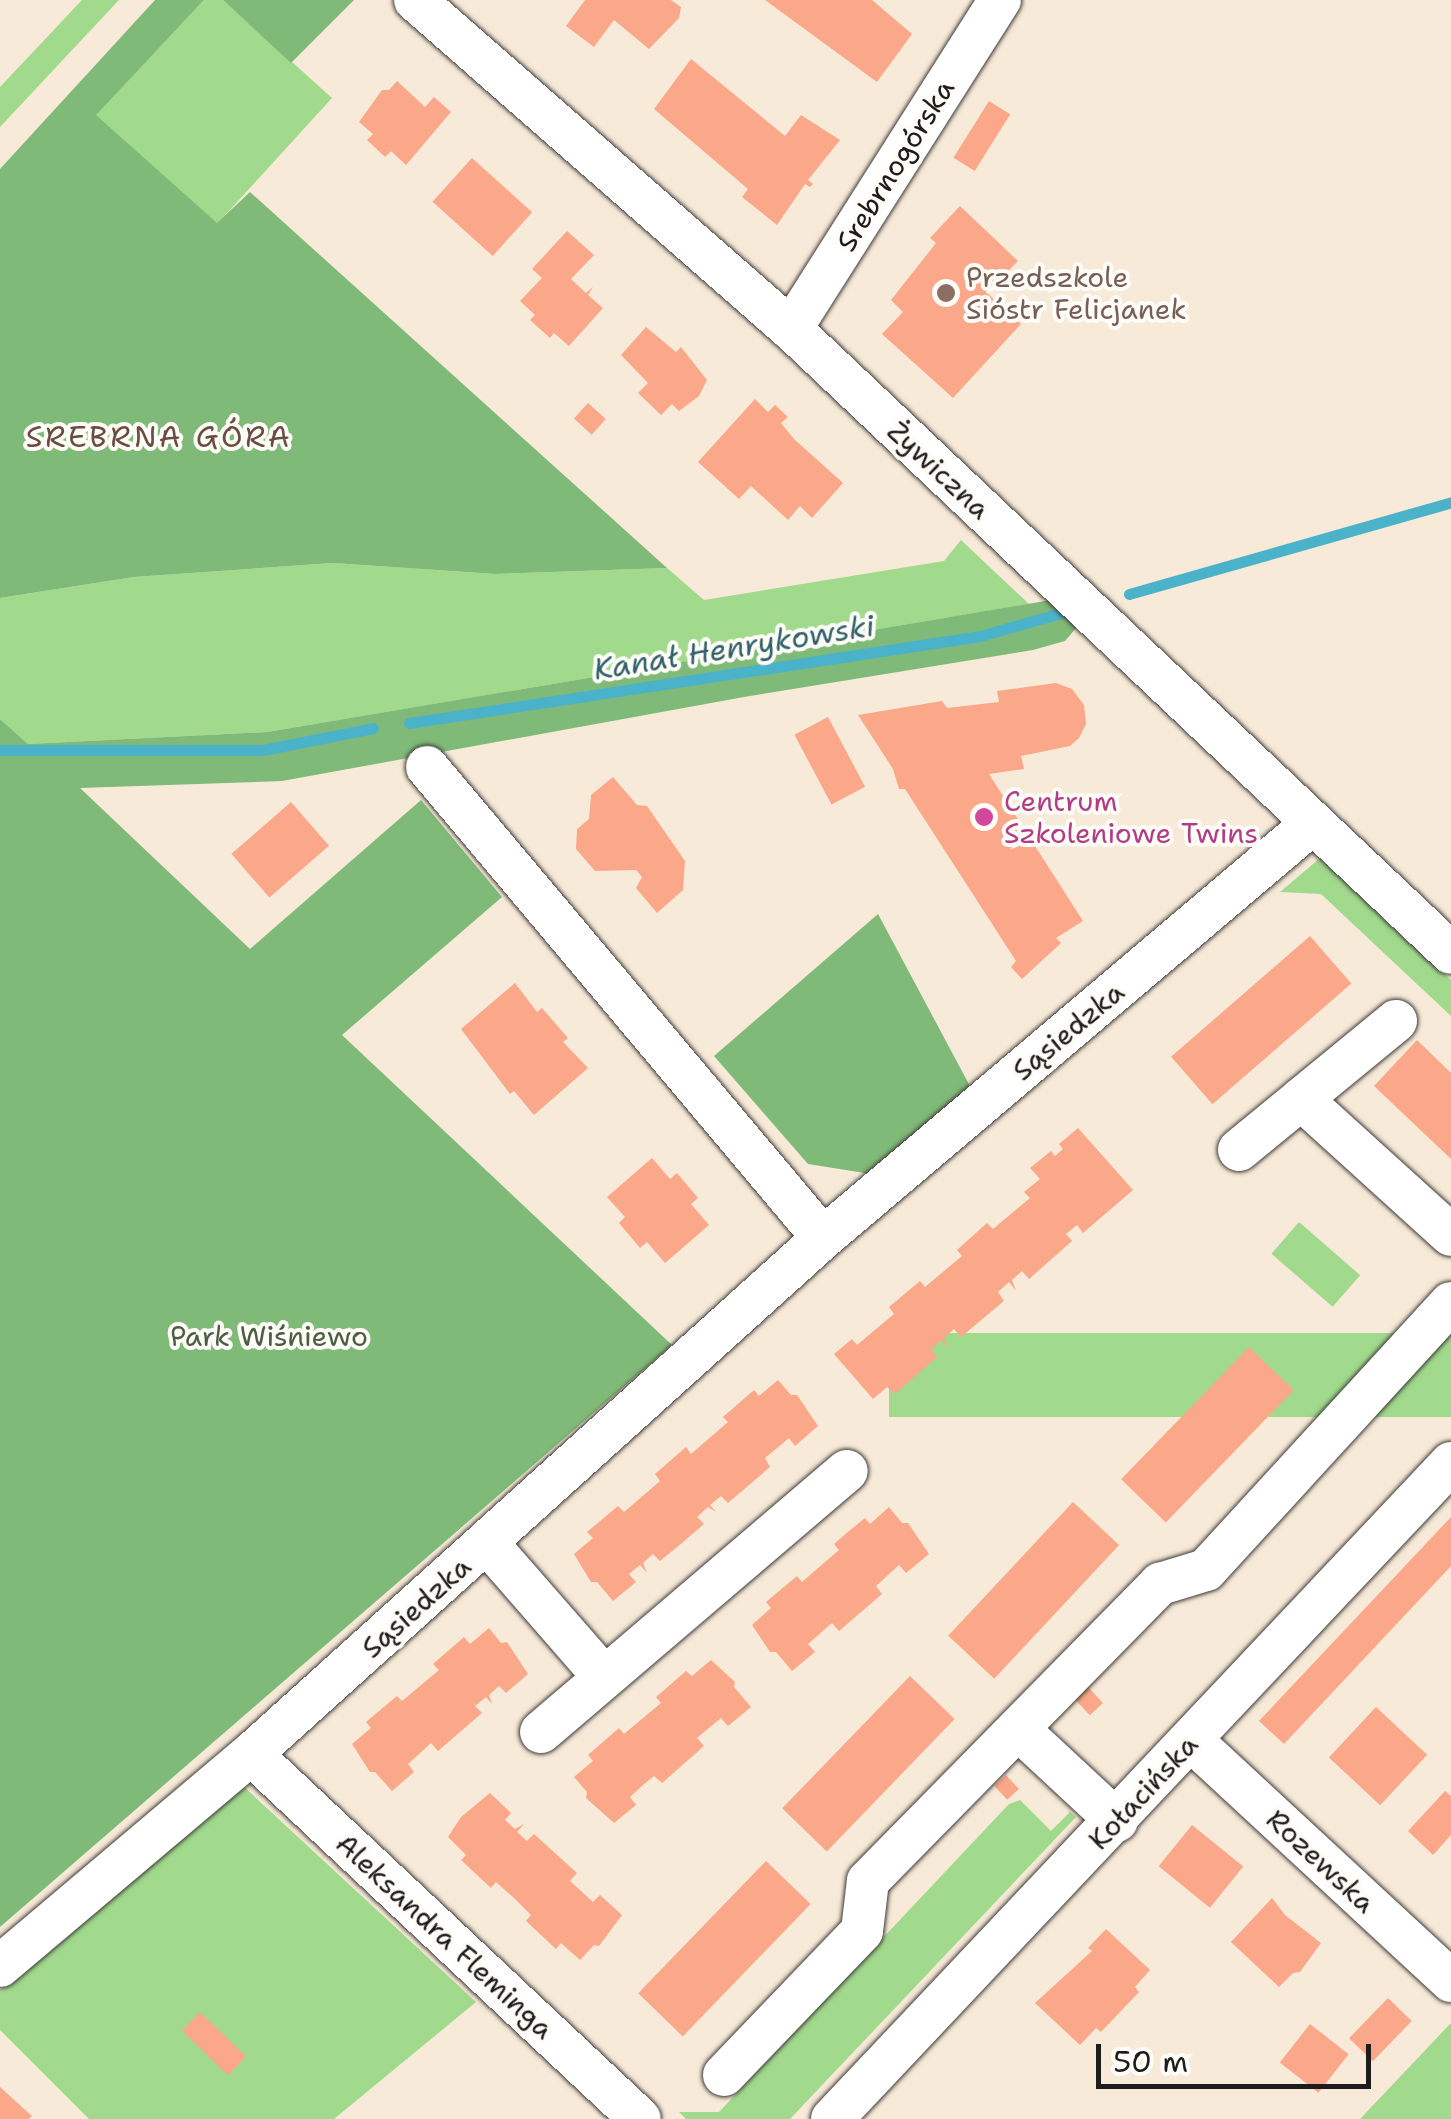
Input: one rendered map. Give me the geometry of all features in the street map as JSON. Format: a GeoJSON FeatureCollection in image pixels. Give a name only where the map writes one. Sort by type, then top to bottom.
{"type":"FeatureCollection","features":[{"type":"Feature","properties":{"kind":"street","name":"Żywiczna"},"geometry":{"type":"LineString","coordinates":[[415,0],[791,329],[1451,953]]}},
{"type":"Feature","properties":{"kind":"street","name":"Srebrnogórska"},"geometry":{"type":"LineString","coordinates":[[791,329],[1000,0]]}},
{"type":"Feature","properties":{"kind":"street"},"geometry":{"type":"LineString","coordinates":[[427,767],[823,1238]]}},
{"type":"Feature","properties":{"kind":"street","name":"Sąsiedzka"},"geometry":{"type":"LineString","coordinates":[[0,1966],[251,1754],[823,1238],[1313,823]]}},
{"type":"Feature","properties":{"kind":"street"},"geometry":{"type":"LineString","coordinates":[[1239,1150],[1396,1021]]}},
{"type":"Feature","properties":{"kind":"street"},"geometry":{"type":"LineString","coordinates":[[1300,1099],[1451,1236]]}},
{"type":"Feature","properties":{"kind":"street"},"geometry":{"type":"LineString","coordinates":[[724,2075],[862,1931],[868,1881],[1160,1584],[1206,1570],[1451,1303]]}},
{"type":"Feature","properties":{"kind":"street","name":"Kołacińska"},"geometry":{"type":"LineString","coordinates":[[832,2119],[1451,1463]]}},
{"type":"Feature","properties":{"kind":"street"},"geometry":{"type":"LineString","coordinates":[[541,1732],[847,1471]]}},
{"type":"Feature","properties":{"kind":"street"},"geometry":{"type":"LineString","coordinates":[[488,1544],[603,1676]]}},
{"type":"Feature","properties":{"kind":"street"},"geometry":{"type":"LineString","coordinates":[[1018,1728],[1117,1821]]}},
{"type":"Feature","properties":{"kind":"street","name":"Rozewska"},"geometry":{"type":"LineString","coordinates":[[1191,1740],[1451,1981]]}},
{"type":"Feature","properties":{"kind":"street","name":"Aleksandra Fleminga"},"geometry":{"type":"LineString","coordinates":[[251,1754],[640,2119]]}},
{"type":"Feature","properties":{"kind":"green space"},"geometry":{"type":"Polygon","coordinates":[[[82,0],[119,0],[0,127],[0,87],[82,0]]]}},
{"type":"Feature","properties":{"kind":"green space"},"geometry":{"type":"Polygon","coordinates":[[[155,0],[204,0],[96,115],[217,223],[250,192],[667,568],[495,574],[333,563],[134,577],[0,598],[0,169],[155,0]]]}},
{"type":"Feature","properties":{"kind":"green space"},"geometry":{"type":"Polygon","coordinates":[[[204,0],[223,0],[332,98],[217,224],[95,115],[204,0]]]}},
{"type":"Feature","properties":{"kind":"green space"},"geometry":{"type":"Polygon","coordinates":[[[223,0],[354,0],[291,63],[223,0]]]}},
{"type":"Feature","properties":{"kind":"green space"},"geometry":{"type":"Polygon","coordinates":[[[961,540],[1029,604],[267,732],[28,744],[0,719],[0,598],[134,577],[333,563],[495,574],[667,568],[704,600],[944,561],[961,540]]]}},
{"type":"Feature","properties":{"kind":"green space","name":"Park Wiśniewo"},"geometry":{"type":"Polygon","coordinates":[[[1051,600],[1077,627],[1065,641],[1033,650],[744,697],[282,781],[80,788],[250,949],[421,800],[502,897],[342,1035],[672,1345],[0,1927],[0,719],[28,744],[267,732],[1051,600]]]}},
{"type":"Feature","properties":{"kind":"green space"},"geometry":{"type":"Polygon","coordinates":[[[1320,858],[1451,980],[1451,1016],[1321,894],[1280,892],[1320,858]]]}},
{"type":"Feature","properties":{"kind":"green space"},"geometry":{"type":"Polygon","coordinates":[[[878,914],[971,1088],[871,1174],[808,1164],[714,1056],[878,914]]]}},
{"type":"Feature","properties":{"kind":"green space"},"geometry":{"type":"Polygon","coordinates":[[[1299,1222],[1360,1275],[1333,1307],[1271,1254],[1299,1222]]]}},
{"type":"Feature","properties":{"kind":"green space"},"geometry":{"type":"Polygon","coordinates":[[[889,1333],[1451,1333],[1451,1417],[889,1417],[889,1333]]]}},
{"type":"Feature","properties":{"kind":"green space"},"geometry":{"type":"Polygon","coordinates":[[[242,1785],[476,2002],[334,2119],[89,2119],[0,2030],[0,1990],[242,1785]]]}},
{"type":"Feature","properties":{"kind":"green space"},"geometry":{"type":"Polygon","coordinates":[[[1020,1800],[1051,1831],[1070,1812],[1076,1817],[790,2119],[686,2119],[679,2112],[719,2112],[1009,1804],[1020,1800]]]}},
{"type":"Feature","properties":{"kind":"green space"},"geometry":{"type":"Polygon","coordinates":[[[1451,2023],[1451,2119],[1360,2119],[1451,2023]]]}},
{"type":"Feature","properties":{"kind":"building"},"geometry":{"type":"Polygon","coordinates":[[[585,0],[671,0],[681,7],[679,18],[649,49],[614,20],[594,47],[566,26],[585,0]]]}},
{"type":"Feature","properties":{"kind":"building"},"geometry":{"type":"Polygon","coordinates":[[[765,0],[872,0],[912,34],[877,82],[765,0]]]}},
{"type":"Feature","properties":{"kind":"building"},"geometry":{"type":"Polygon","coordinates":[[[691,59],[785,136],[801,115],[840,140],[808,180],[813,184],[805,184],[777,225],[742,197],[748,189],[654,109],[691,59]]]}},
{"type":"Feature","properties":{"kind":"building"},"geometry":{"type":"Polygon","coordinates":[[[397,81],[425,107],[434,97],[451,112],[406,165],[391,151],[385,157],[367,140],[373,134],[359,122],[382,90],[389,90],[397,81]]]}},
{"type":"Feature","properties":{"kind":"building"},"geometry":{"type":"Polygon","coordinates":[[[989,101],[1010,114],[975,171],[953,158],[989,101]]]}},
{"type":"Feature","properties":{"kind":"building"},"geometry":{"type":"Polygon","coordinates":[[[472,158],[532,212],[493,256],[433,202],[472,158]]]}},
{"type":"Feature","properties":{"kind":"building"},"geometry":{"type":"Polygon","coordinates":[[[960,206],[1018,261],[987,293],[1021,324],[953,398],[882,334],[903,312],[891,300],[936,243],[930,238],[960,206]]]}},
{"type":"Feature","properties":{"kind":"building"},"geometry":{"type":"Polygon","coordinates":[[[567,231],[594,255],[571,279],[586,293],[593,287],[588,295],[603,308],[569,346],[554,333],[550,338],[530,320],[535,315],[520,301],[542,278],[532,269],[567,231]]]}},
{"type":"Feature","properties":{"kind":"building"},"geometry":{"type":"Polygon","coordinates":[[[646,327],[676,352],[681,347],[707,380],[699,396],[679,411],[672,404],[661,415],[638,393],[648,383],[621,355],[646,327]]]}},
{"type":"Feature","properties":{"kind":"building"},"geometry":{"type":"Polygon","coordinates":[[[755,399],[768,412],[775,405],[788,417],[781,423],[794,439],[843,483],[812,518],[800,506],[788,520],[751,486],[739,499],[698,462],[755,399]]]}},
{"type":"Feature","properties":{"kind":"building"},"geometry":{"type":"Polygon","coordinates":[[[588,403],[606,419],[592,435],[574,419],[588,403]]]}},
{"type":"Feature","properties":{"kind":"building"},"geometry":{"type":"Polygon","coordinates":[[[1056,683],[1072,689],[1084,705],[1086,724],[1079,738],[1070,746],[1021,756],[1024,769],[989,774],[1083,921],[1056,938],[1061,943],[1022,979],[1011,967],[1016,961],[905,789],[899,789],[893,769],[858,715],[942,701],[947,708],[999,702],[997,691],[1056,683]]]}},
{"type":"Feature","properties":{"kind":"building"},"geometry":{"type":"Polygon","coordinates":[[[828,717],[865,787],[832,805],[794,735],[828,717]]]}},
{"type":"Feature","properties":{"kind":"building"},"geometry":{"type":"Polygon","coordinates":[[[613,777],[637,805],[647,806],[685,861],[683,890],[657,913],[636,888],[642,877],[636,870],[595,871],[576,849],[577,829],[589,819],[591,795],[613,777]]]}},
{"type":"Feature","properties":{"kind":"building"},"geometry":{"type":"Polygon","coordinates":[[[291,802],[329,846],[269,898],[231,854],[291,802]]]}},
{"type":"Feature","properties":{"kind":"building"},"geometry":{"type":"Polygon","coordinates":[[[1310,936],[1351,984],[1212,1104],[1171,1057],[1310,936]]]}},
{"type":"Feature","properties":{"kind":"building"},"geometry":{"type":"Polygon","coordinates":[[[515,983],[537,1012],[542,1008],[568,1038],[563,1042],[588,1068],[534,1115],[514,1091],[510,1094],[461,1029],[515,983]]]}},
{"type":"Feature","properties":{"kind":"building"},"geometry":{"type":"Polygon","coordinates":[[[1417,1040],[1451,1073],[1451,1159],[1374,1086],[1417,1040]]]}},
{"type":"Feature","properties":{"kind":"building"},"geometry":{"type":"Polygon","coordinates":[[[1078,1128],[1133,1190],[1083,1233],[1077,1225],[1066,1234],[1072,1241],[1029,1279],[1022,1271],[1012,1280],[1016,1291],[1009,1282],[998,1292],[1004,1301],[961,1337],[954,1329],[944,1338],[948,1348],[941,1340],[931,1349],[937,1357],[895,1394],[887,1387],[873,1399],[834,1354],[852,1339],[857,1345],[894,1314],[889,1307],[920,1281],[925,1287],[962,1256],[957,1250],[987,1223],[993,1229],[1030,1198],[1024,1192],[1040,1179],[1030,1168],[1051,1151],[1055,1156],[1063,1149],[1059,1144],[1078,1128]]]}},
{"type":"Feature","properties":{"kind":"building"},"geometry":{"type":"Polygon","coordinates":[[[652,1158],[670,1179],[677,1173],[698,1198],[691,1204],[709,1225],[665,1263],[647,1242],[640,1248],[619,1223],[625,1217],[607,1197],[652,1158]]]}},
{"type":"Feature","properties":{"kind":"building"},"geometry":{"type":"Polygon","coordinates":[[[1249,1347],[1294,1390],[1166,1522],[1121,1479],[1249,1347]]]}},
{"type":"Feature","properties":{"kind":"building"},"geometry":{"type":"Polygon","coordinates":[[[778,1380],[791,1395],[797,1395],[818,1426],[795,1446],[789,1438],[765,1458],[770,1467],[728,1503],[721,1496],[710,1505],[716,1512],[708,1507],[697,1517],[704,1524],[660,1561],[653,1554],[643,1563],[647,1573],[640,1565],[629,1574],[636,1582],[613,1601],[597,1582],[591,1582],[574,1554],[593,1538],[587,1532],[618,1506],[624,1512],[660,1481],[655,1474],[686,1447],[691,1454],[728,1422],[723,1417],[754,1390],[759,1396],[778,1380]]]}},
{"type":"Feature","properties":{"kind":"building"},"geometry":{"type":"Polygon","coordinates":[[[1073,1502],[1119,1545],[994,1679],[948,1636],[1073,1502]]]}},
{"type":"Feature","properties":{"kind":"building"},"geometry":{"type":"Polygon","coordinates":[[[889,1507],[902,1523],[908,1523],[929,1554],[906,1573],[899,1565],[876,1586],[882,1594],[839,1631],[832,1623],[808,1644],[815,1652],[792,1671],[776,1652],[770,1652],[752,1625],[771,1608],[766,1602],[797,1576],[802,1582],[839,1550],[834,1544],[849,1531],[865,1518],[870,1524],[889,1507]]]}},
{"type":"Feature","properties":{"kind":"building"},"geometry":{"type":"Polygon","coordinates":[[[1451,1517],[1451,1566],[1284,1744],[1259,1721],[1451,1517]]]}},
{"type":"Feature","properties":{"kind":"building"},"geometry":{"type":"Polygon","coordinates":[[[489,1628],[501,1643],[507,1642],[528,1674],[506,1693],[499,1686],[489,1695],[492,1704],[486,1697],[475,1706],[482,1713],[438,1751],[431,1743],[408,1764],[414,1772],[392,1791],[375,1772],[370,1772],[352,1744],[371,1728],[366,1722],[397,1696],[402,1701],[439,1670],[433,1664],[464,1637],[470,1644],[489,1628]]]}},
{"type":"Feature","properties":{"kind":"building"},"geometry":{"type":"Polygon","coordinates":[[[711,1660],[735,1682],[734,1687],[751,1707],[728,1726],[721,1718],[697,1738],[704,1746],[662,1783],[654,1776],[643,1785],[630,1797],[636,1805],[614,1823],[586,1798],[587,1792],[574,1777],[593,1761],[588,1755],[619,1728],[624,1734],[661,1703],[656,1697],[686,1671],[692,1676],[711,1660]]]}},
{"type":"Feature","properties":{"kind":"building"},"geometry":{"type":"Polygon","coordinates":[[[910,1676],[955,1719],[827,1851],[782,1808],[910,1676]]]}},
{"type":"Feature","properties":{"kind":"building"},"geometry":{"type":"Polygon","coordinates":[[[1088,1687],[1103,1703],[1090,1715],[1075,1699],[1088,1687]]]}},
{"type":"Feature","properties":{"kind":"building"},"geometry":{"type":"Polygon","coordinates":[[[1376,1707],[1427,1755],[1380,1805],[1329,1757],[1376,1707]]]}},
{"type":"Feature","properties":{"kind":"building"},"geometry":{"type":"Polygon","coordinates":[[[1006,1775],[1019,1789],[1007,1800],[994,1786],[1006,1775]]]}},
{"type":"Feature","properties":{"kind":"building"},"geometry":{"type":"Polygon","coordinates":[[[1445,1791],[1451,1796],[1451,1835],[1433,1855],[1408,1831],[1445,1791]]]}},
{"type":"Feature","properties":{"kind":"building"},"geometry":{"type":"Polygon","coordinates":[[[490,1793],[511,1813],[505,1820],[515,1829],[524,1824],[517,1832],[527,1841],[534,1834],[577,1873],[570,1881],[593,1902],[600,1895],[622,1915],[599,1946],[594,1945],[580,1960],[561,1943],[556,1949],[526,1921],[531,1915],[514,1898],[496,1882],[491,1888],[461,1860],[466,1855],[448,1837],[461,1817],[490,1793]]]}},
{"type":"Feature","properties":{"kind":"building"},"geometry":{"type":"Polygon","coordinates":[[[1192,1825],[1243,1867],[1210,1908],[1159,1866],[1192,1825]]]}},
{"type":"Feature","properties":{"kind":"building"},"geometry":{"type":"Polygon","coordinates":[[[766,1861],[811,1904],[683,2036],[638,1993],[766,1861]]]}},
{"type":"Feature","properties":{"kind":"building"},"geometry":{"type":"Polygon","coordinates":[[[1272,1898],[1285,1915],[1321,1943],[1300,1972],[1293,1973],[1279,1987],[1231,1942],[1272,1898]]]}},
{"type":"Feature","properties":{"kind":"building"},"geometry":{"type":"Polygon","coordinates":[[[1106,1929],[1150,1970],[1135,1987],[1139,1992],[1101,2032],[1096,2028],[1080,2045],[1035,2003],[1092,1951],[1088,1948],[1106,1929]]]}},
{"type":"Feature","properties":{"kind":"building"},"geometry":{"type":"Polygon","coordinates":[[[1388,1998],[1412,2021],[1373,2061],[1349,2038],[1388,1998]]]}},
{"type":"Feature","properties":{"kind":"building"},"geometry":{"type":"Polygon","coordinates":[[[200,2012],[246,2056],[228,2075],[182,2031],[200,2012]]]}},
{"type":"Feature","properties":{"kind":"building"},"geometry":{"type":"Polygon","coordinates":[[[1310,2024],[1349,2054],[1318,2093],[1280,2063],[1310,2024]]]}},
{"type":"Feature","properties":{"kind":"building"},"geometry":{"type":"Polygon","coordinates":[[[0,2087],[32,2116],[29,2119],[0,2119],[0,2087]]]}},
{"type":"Feature","properties":{"kind":"waterway","name":"Kanał Henrykowski"},"geometry":{"type":"LineString","coordinates":[[1129,594],[1451,502]]}},
{"type":"Feature","properties":{"kind":"waterway","name":"Kanał Henrykowski"},"geometry":{"type":"LineString","coordinates":[[409,723],[980,636],[1064,612]]}},
{"type":"Feature","properties":{"kind":"waterway","name":"Kanał Henrykowski"},"geometry":{"type":"LineString","coordinates":[[0,750],[263,750],[373,728]]}},
{"type":"Feature","properties":{"kind":"place","name":"Przedszkole Sióstr Felicjanek"},"geometry":{"type":"Point","coordinates":[946,293]}},
{"type":"Feature","properties":{"kind":"place","name":"Centrum Szkoleniowe Twins"},"geometry":{"type":"Point","coordinates":[984,817]}},
{"type":"Feature","properties":{"kind":"district","name":"SREBRNA GÓRA"},"geometry":{"type":"Point","coordinates":[159,437]}}]}
